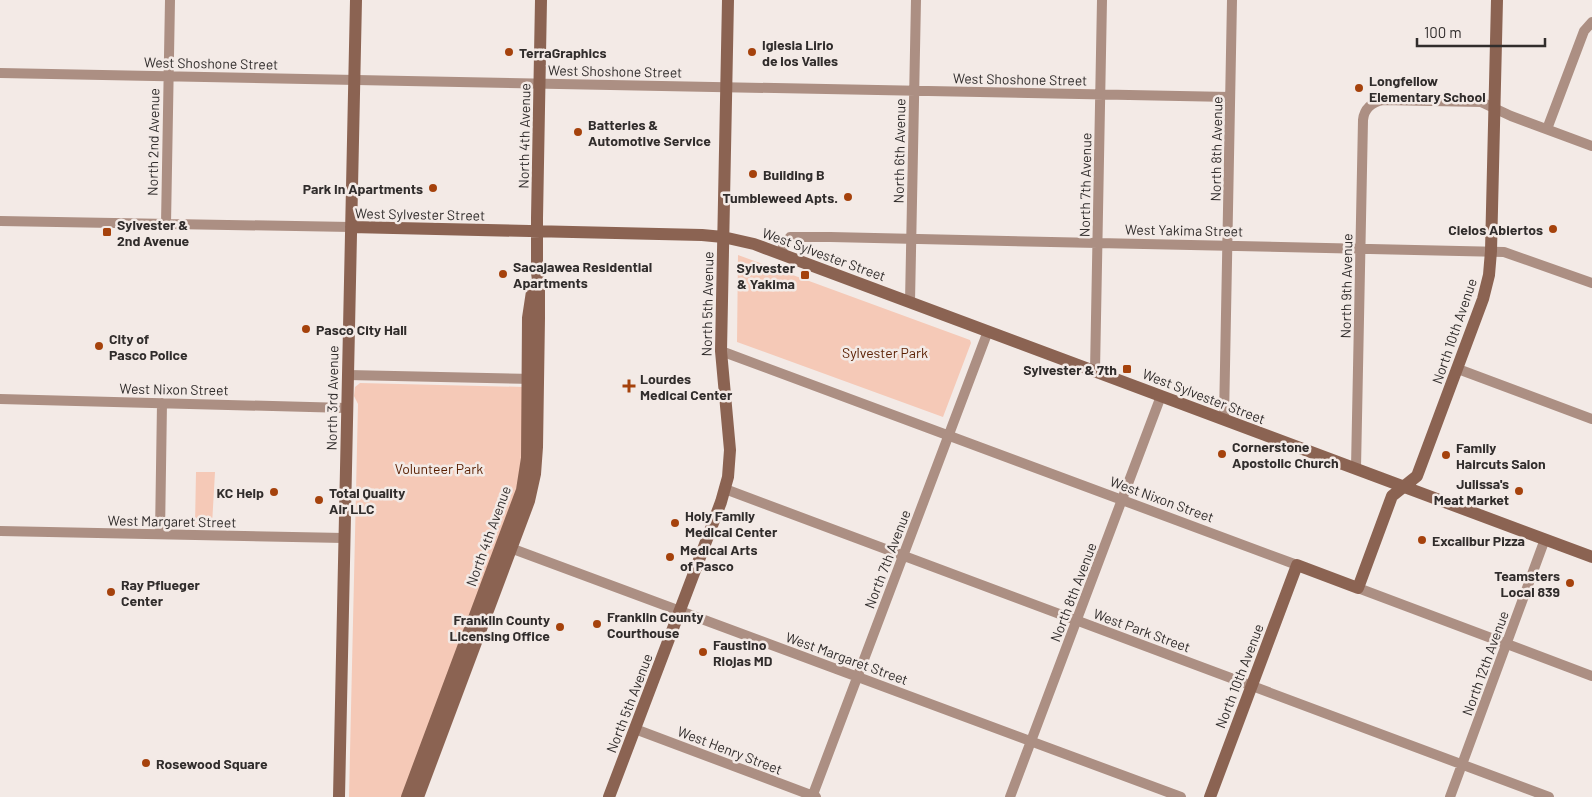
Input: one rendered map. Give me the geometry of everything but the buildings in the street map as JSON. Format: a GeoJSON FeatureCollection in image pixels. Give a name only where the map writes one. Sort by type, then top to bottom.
{"type":"FeatureCollection","features":[{"type":"Feature","properties":{"kind":"street","name":"North 2nd Avenue"},"geometry":{"type":"LineString","coordinates":[[166,224],[170,0]]}},
{"type":"Feature","properties":{"kind":"street","name":"North 3rd Avenue"},"geometry":{"type":"LineString","coordinates":[[339,797],[356,0]]}},
{"type":"Feature","properties":{"kind":"street","name":"North 4th Avenue"},"geometry":{"type":"LineString","coordinates":[[407,797],[507,546],[529,501],[535,474],[533,379],[528,318],[532,286],[537,274],[541,0]]}},
{"type":"Feature","properties":{"kind":"street","name":"North 5th Avenue"},"geometry":{"type":"LineString","coordinates":[[609,797],[725,489],[730,463],[730,436],[721,351],[720,307],[728,0]]}},
{"type":"Feature","properties":{"kind":"street","name":"North 6th Avenue"},"geometry":{"type":"LineString","coordinates":[[910,302],[916,0]]}},
{"type":"Feature","properties":{"kind":"street","name":"North 7th Avenue"},"geometry":{"type":"LineString","coordinates":[[1095,371],[1102,0]]}},
{"type":"Feature","properties":{"kind":"street","name":"North 8th Avenue"},"geometry":{"type":"LineString","coordinates":[[1224,419],[1232,0]]}},
{"type":"Feature","properties":{"kind":"street","name":"North 10th Avenue"},"geometry":{"type":"LineString","coordinates":[[1358,588],[1392,496],[1416,476],[1458,369],[1486,290],[1491,251],[1497,0]]}},
{"type":"Feature","properties":{"kind":"street"},"geometry":{"type":"LineString","coordinates":[[1547,130],[1584,31],[1591,23]]}},
{"type":"Feature","properties":{"kind":"street","name":"West Shoshone Street"},"geometry":{"type":"LineString","coordinates":[[0,73],[1230,97]]}},
{"type":"Feature","properties":{"kind":"street","name":"North 9th Avenue"},"geometry":{"type":"LineString","coordinates":[[1356,468],[1362,120],[1365,112],[1370,106],[1383,100],[1481,102],[1494,108]]}},
{"type":"Feature","properties":{"kind":"street"},"geometry":{"type":"LineString","coordinates":[[1494,108],[1592,146]]}},
{"type":"Feature","properties":{"kind":"street","name":"West Sylvester Street"},"geometry":{"type":"LineString","coordinates":[[0,221],[537,231],[723,237],[754,244],[779,253],[1592,557]]}},
{"type":"Feature","properties":{"kind":"street","name":"West Yakima Street"},"geometry":{"type":"LineString","coordinates":[[779,253],[790,237],[1491,251],[1507,252],[1592,283]]}},
{"type":"Feature","properties":{"kind":"street","name":"North 7th Avenue"},"geometry":{"type":"LineString","coordinates":[[813,797],[988,331]]}},
{"type":"Feature","properties":{"kind":"street","name":"West Nixon Street"},"geometry":{"type":"LineString","coordinates":[[721,351],[1592,676]]}},
{"type":"Feature","properties":{"kind":"street"},"geometry":{"type":"LineString","coordinates":[[1458,369],[1592,419]]}},
{"type":"Feature","properties":{"kind":"street"},"geometry":{"type":"LineString","coordinates":[[348,375],[533,379]]}},
{"type":"Feature","properties":{"kind":"street","name":"North 8th Avenue"},"geometry":{"type":"LineString","coordinates":[[1010,797],[1161,396]]}},
{"type":"Feature","properties":{"kind":"street","name":"West Nixon Street"},"geometry":{"type":"LineString","coordinates":[[0,399],[347,408]]}},
{"type":"Feature","properties":{"kind":"street"},"geometry":{"type":"LineString","coordinates":[[160,534],[162,403]]}},
{"type":"Feature","properties":{"kind":"street","name":"West Park Street"},"geometry":{"type":"LineString","coordinates":[[725,489],[1549,797]]}},
{"type":"Feature","properties":{"kind":"street","name":"West Margaret Street"},"geometry":{"type":"LineString","coordinates":[[0,531],[344,538]]}},
{"type":"Feature","properties":{"kind":"street","name":"North 12th Avenue"},"geometry":{"type":"LineString","coordinates":[[1450,797],[1545,539]]}},
{"type":"Feature","properties":{"kind":"street","name":"North 4th Avenue"},"geometry":{"type":"LineString","coordinates":[[418,797],[507,546]]}},
{"type":"Feature","properties":{"kind":"street","name":"West Margaret Street"},"geometry":{"type":"LineString","coordinates":[[507,546],[1181,797]]}},
{"type":"Feature","properties":{"kind":"street","name":"North 10th Avenue"},"geometry":{"type":"LineString","coordinates":[[1210,797],[1297,565]]}},
{"type":"Feature","properties":{"kind":"street","name":"West Henry Street"},"geometry":{"type":"LineString","coordinates":[[635,729],[813,797]]}},
{"type":"Feature","properties":{"kind":"green space","name":"Sylvester Park"},"geometry":{"type":"Polygon","coordinates":[[[738,255],[970,340],[971,343],[943,417],[737,342],[738,255]]]}},
{"type":"Feature","properties":{"kind":"green space","name":"Volunteer Park"},"geometry":{"type":"Polygon","coordinates":[[[360,383],[524,387],[520,481],[403,797],[349,797],[358,404],[354,396],[355,387],[360,383]]]}},
{"type":"Feature","properties":{"kind":"green space"},"geometry":{"type":"Polygon","coordinates":[[[196,472],[215,472],[212,525],[195,525],[196,472]]]}},
{"type":"Feature","properties":{"kind":"place","name":"TerraGraphics"},"geometry":{"type":"Point","coordinates":[509,52]}},
{"type":"Feature","properties":{"kind":"place","name":"Iglesia Lirio de los Valles"},"geometry":{"type":"Point","coordinates":[752,52]}},
{"type":"Feature","properties":{"kind":"place","name":"Longfellow Elementary School"},"geometry":{"type":"Point","coordinates":[1359,88]}},
{"type":"Feature","properties":{"kind":"place","name":"Batteries & Automotive Service"},"geometry":{"type":"Point","coordinates":[578,132]}},
{"type":"Feature","properties":{"kind":"place","name":"Building B"},"geometry":{"type":"Point","coordinates":[753,174]}},
{"type":"Feature","properties":{"kind":"place","name":"Park In Apartments"},"geometry":{"type":"Point","coordinates":[433,188]}},
{"type":"Feature","properties":{"kind":"place","name":"Tumbleweed Apts."},"geometry":{"type":"Point","coordinates":[848,197]}},
{"type":"Feature","properties":{"kind":"place","name":"Cielos Abiertos"},"geometry":{"type":"Point","coordinates":[1553,229]}},
{"type":"Feature","properties":{"kind":"place","name":"Sylvester & 2nd Avenue"},"geometry":{"type":"Point","coordinates":[107,232]}},
{"type":"Feature","properties":{"kind":"place","name":"Sacajawea Residential Apartments"},"geometry":{"type":"Point","coordinates":[503,274]}},
{"type":"Feature","properties":{"kind":"place","name":"Sylvester & Yakima"},"geometry":{"type":"Point","coordinates":[805,275]}},
{"type":"Feature","properties":{"kind":"place","name":"Pasco City Hall"},"geometry":{"type":"Point","coordinates":[306,329]}},
{"type":"Feature","properties":{"kind":"place","name":"City of Pasco Police"},"geometry":{"type":"Point","coordinates":[99,346]}},
{"type":"Feature","properties":{"kind":"place","name":"Sylvester & 7th"},"geometry":{"type":"Point","coordinates":[1127,369]}},
{"type":"Feature","properties":{"kind":"place","name":"Lourdes Medical Center"},"geometry":{"type":"Point","coordinates":[629,386]}},
{"type":"Feature","properties":{"kind":"place","name":"Cornerstone Apostolic Church"},"geometry":{"type":"Point","coordinates":[1222,454]}},
{"type":"Feature","properties":{"kind":"place","name":"Family Haircuts Salon"},"geometry":{"type":"Point","coordinates":[1446,455]}},
{"type":"Feature","properties":{"kind":"place","name":"Julissa's Meat Market"},"geometry":{"type":"Point","coordinates":[1519,491]}},
{"type":"Feature","properties":{"kind":"place","name":"KC Help"},"geometry":{"type":"Point","coordinates":[274,492]}},
{"type":"Feature","properties":{"kind":"place","name":"Total Quality Air LLC"},"geometry":{"type":"Point","coordinates":[319,500]}},
{"type":"Feature","properties":{"kind":"place","name":"Holy Family Medical Center"},"geometry":{"type":"Point","coordinates":[675,523]}},
{"type":"Feature","properties":{"kind":"place","name":"Excalibur Pizza"},"geometry":{"type":"Point","coordinates":[1422,540]}},
{"type":"Feature","properties":{"kind":"place","name":"Medical Arts of Pasco"},"geometry":{"type":"Point","coordinates":[670,557]}},
{"type":"Feature","properties":{"kind":"place","name":"Teamsters Local 839"},"geometry":{"type":"Point","coordinates":[1570,583]}},
{"type":"Feature","properties":{"kind":"place","name":"Ray Pflueger Center"},"geometry":{"type":"Point","coordinates":[111,592]}},
{"type":"Feature","properties":{"kind":"place","name":"Franklin County Courthouse"},"geometry":{"type":"Point","coordinates":[597,624]}},
{"type":"Feature","properties":{"kind":"place","name":"Franklin County Licensing Office"},"geometry":{"type":"Point","coordinates":[560,627]}},
{"type":"Feature","properties":{"kind":"place","name":"Faustino Riojas MD"},"geometry":{"type":"Point","coordinates":[703,652]}},
{"type":"Feature","properties":{"kind":"place","name":"Rosewood Square"},"geometry":{"type":"Point","coordinates":[146,763]}}]}
